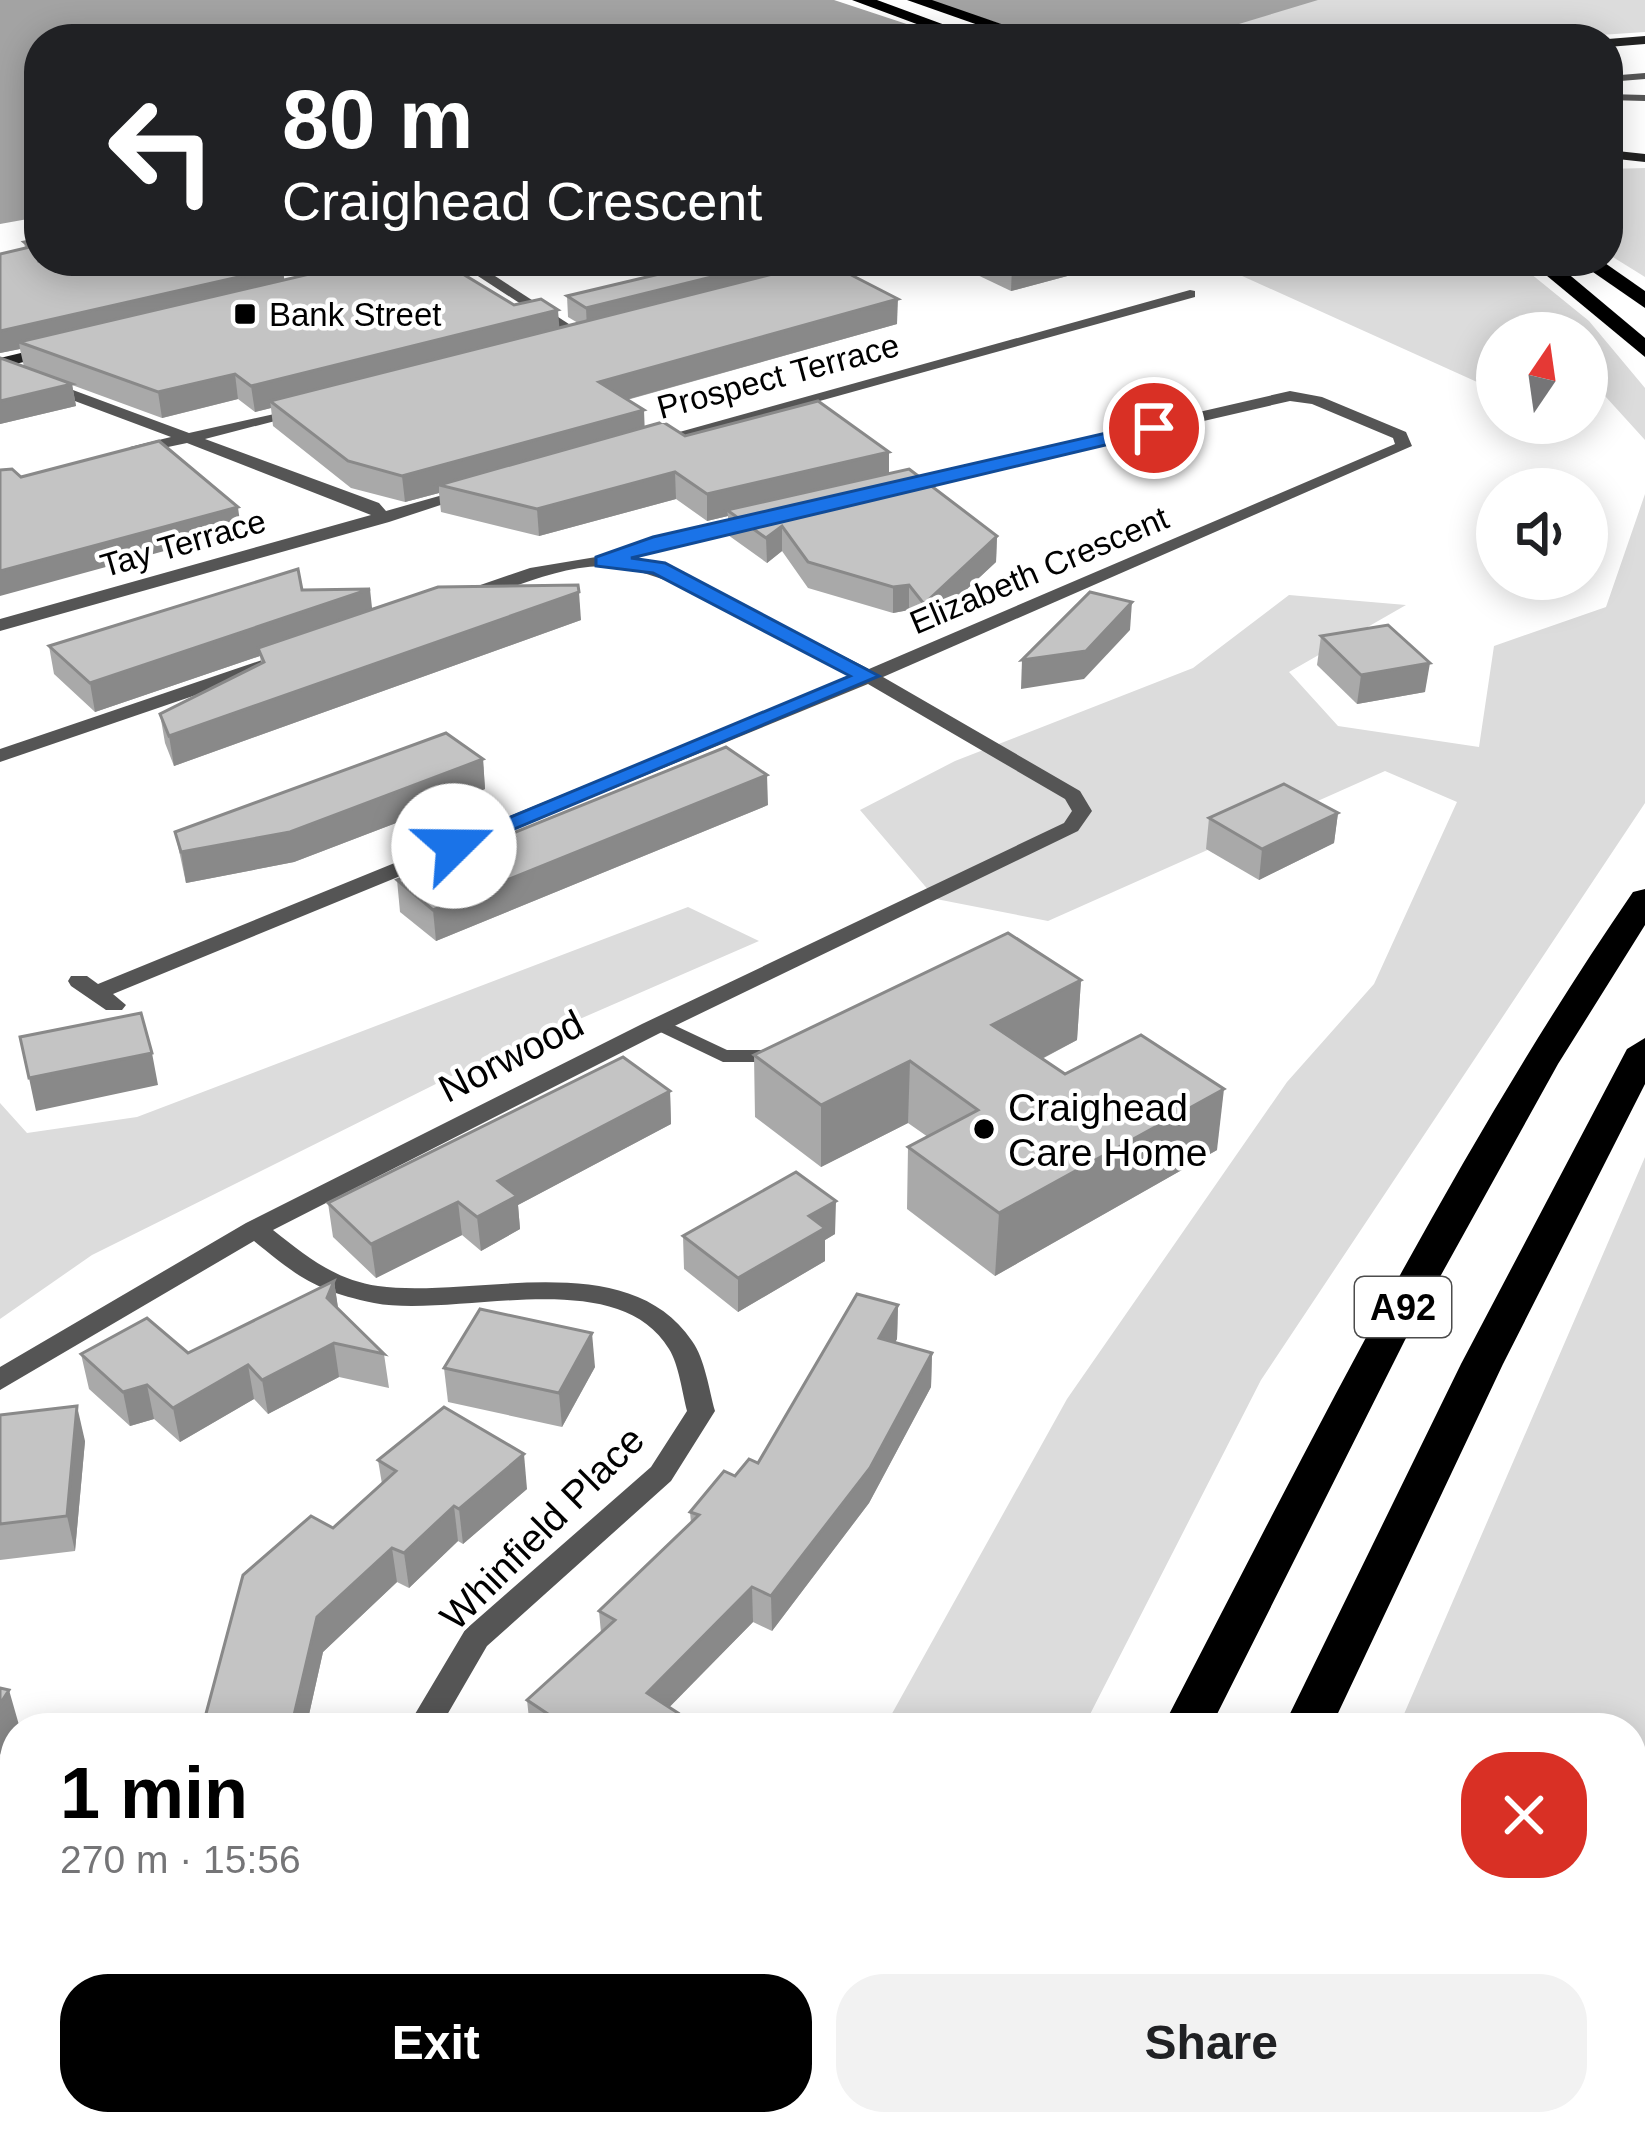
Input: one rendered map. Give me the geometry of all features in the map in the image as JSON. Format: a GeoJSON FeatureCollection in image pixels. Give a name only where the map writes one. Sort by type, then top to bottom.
{"type":"FeatureCollection","features":[{"type":"Feature","properties":{"kind":"highway"},"geometry":{"type":"LineString","coordinates":[[860,0],[933,24]]}},
{"type":"Feature","properties":{"kind":"highway"},"geometry":{"type":"LineString","coordinates":[[915,0],[989,24]]}},
{"type":"Feature","properties":{"kind":"highway"},"geometry":{"type":"LineString","coordinates":[[1558,276],[1645,350]]}},
{"type":"Feature","properties":{"kind":"highway"},"geometry":{"type":"LineString","coordinates":[[1609,276],[1645,301]]}},
{"type":"Feature","properties":{"kind":"highway","name":"A92"},"geometry":{"type":"LineString","coordinates":[[1194,1713],[1384,1340],[1540,1064],[1645,899]]}},
{"type":"Feature","properties":{"kind":"highway","name":"A92"},"geometry":{"type":"LineString","coordinates":[[1314,1713],[1482,1364],[1645,1049]]}},
{"type":"Feature","properties":{"kind":"main road"},"geometry":{"type":"LineString","coordinates":[[0,365],[60,349]]}},
{"type":"Feature","properties":{"kind":"street"},"geometry":{"type":"LineString","coordinates":[[485,276],[584,339]]}},
{"type":"Feature","properties":{"kind":"street"},"geometry":{"type":"LineString","coordinates":[[805,283],[833,276]]}},
{"type":"Feature","properties":{"kind":"street","name":"Prospect Terrace"},"geometry":{"type":"LineString","coordinates":[[626,449],[1190,294]]}},
{"type":"Feature","properties":{"kind":"street"},"geometry":{"type":"LineString","coordinates":[[561,344],[606,333]]}},
{"type":"Feature","properties":{"kind":"street"},"geometry":{"type":"LineString","coordinates":[[0,365],[373,507],[383,518],[490,487]]}},
{"type":"Feature","properties":{"kind":"street","name":"Elizabeth Crescent"},"geometry":{"type":"LineString","coordinates":[[868,676],[1404,446],[1400,435],[1316,400],[1290,396],[881,491]]}},
{"type":"Feature","properties":{"kind":"street"},"geometry":{"type":"LineString","coordinates":[[109,458],[313,407]]}},
{"type":"Feature","properties":{"kind":"street"},"geometry":{"type":"LineString","coordinates":[[451,602],[536,572],[603,561],[653,543],[790,512]]}},
{"type":"Feature","properties":{"kind":"street","name":"Tay Terrace"},"geometry":{"type":"LineString","coordinates":[[0,626],[383,518]]}},
{"type":"Feature","properties":{"kind":"street"},"geometry":{"type":"LineString","coordinates":[[603,561],[658,568],[868,676]]}},
{"type":"Feature","properties":{"kind":"street"},"geometry":{"type":"LineString","coordinates":[[0,756],[302,652]]}},
{"type":"Feature","properties":{"kind":"street"},"geometry":{"type":"LineString","coordinates":[[97,993],[868,676]]}},
{"type":"Feature","properties":{"kind":"street","name":"Norwood"},"geometry":{"type":"LineString","coordinates":[[0,1380],[255,1229],[659,1024],[1071,827],[1082,811],[1073,795],[868,676]]}},
{"type":"Feature","properties":{"kind":"street","name":"Whinfield Place"},"geometry":{"type":"LineString","coordinates":[[255,1229],[317,1278],[378,1294],[446,1298],[590,1292],[648,1310],[682,1346],[701,1411],[662,1474],[476,1638],[432,1713]]}},
{"type":"Feature","properties":{"kind":"lane"},"geometry":{"type":"LineString","coordinates":[[659,1024],[723,1055],[784,1056],[805,1047]]}},
{"type":"Feature","properties":{"kind":"shaded area"},"geometry":{"type":"Polygon","coordinates":[[[0,0],[1318,0],[1239,24],[24,24],[24,220],[0,224],[0,0]]]}},
{"type":"Feature","properties":{"kind":"shaded area"},"geometry":{"type":"Polygon","coordinates":[[[1311,0],[1645,0],[1645,32],[1623,33],[1623,24],[1054,24],[1311,0]]]}},
{"type":"Feature","properties":{"kind":"shaded area"},"geometry":{"type":"Polygon","coordinates":[[[1645,168],[1645,277],[1623,263],[1623,169],[1645,168]]]}},
{"type":"Feature","properties":{"kind":"shaded area"},"geometry":{"type":"Polygon","coordinates":[[[1242,276],[1534,276],[1578,312],[1476,312],[1476,382],[1242,276]]]}},
{"type":"Feature","properties":{"kind":"shaded area"},"geometry":{"type":"Polygon","coordinates":[[[1608,344],[1645,388],[1645,440],[1608,399],[1608,344]]]}},
{"type":"Feature","properties":{"kind":"shaded area"},"geometry":{"type":"Polygon","coordinates":[[[1645,494],[1645,803],[1261,1380],[1091,1713],[892,1713],[1067,1399],[1287,1082],[1374,984],[1457,802],[1385,771],[1048,921],[936,899],[860,810],[955,761],[1193,668],[1289,595],[1406,605],[1289,672],[1338,726],[1479,747],[1494,646],[1606,607],[1645,494]]]}},
{"type":"Feature","properties":{"kind":"shaded area"},"geometry":{"type":"Polygon","coordinates":[[[688,907],[759,941],[474,1065],[92,1255],[0,1319],[0,1103],[27,1133],[137,1117],[688,907]]]}},
{"type":"Feature","properties":{"kind":"shaded area"},"geometry":{"type":"Polygon","coordinates":[[[1645,1157],[1645,1713],[1404,1713],[1645,1157]]]}},
{"type":"Feature","properties":{"kind":"pier"},"geometry":{"type":"Polygon","coordinates":[[[834,0],[926,0],[1001,24],[907,24],[834,0]]]}},
{"type":"Feature","properties":{"kind":"building"},"geometry":{"type":"Polygon","coordinates":[[[24,248],[24,276],[243,276],[0,331],[0,254],[24,248]]]}},
{"type":"Feature","properties":{"kind":"building"},"geometry":{"type":"Polygon","coordinates":[[[301,276],[466,276],[514,305],[541,299],[558,310],[251,386],[235,374],[158,392],[19,342],[301,276]]]}},
{"type":"Feature","properties":{"kind":"building"},"geometry":{"type":"Polygon","coordinates":[[[651,276],[715,276],[586,308],[567,296],[651,276]]]}},
{"type":"Feature","properties":{"kind":"building"},"geometry":{"type":"Polygon","coordinates":[[[765,276],[853,276],[898,299],[599,382],[644,410],[402,476],[348,461],[270,401],[765,276]]]}},
{"type":"Feature","properties":{"kind":"building"},"geometry":{"type":"Polygon","coordinates":[[[0,358],[72,384],[0,401],[0,358]]]}},
{"type":"Feature","properties":{"kind":"building"},"geometry":{"type":"Polygon","coordinates":[[[818,401],[889,452],[707,494],[675,472],[537,509],[439,485],[663,422],[685,436],[818,401]]]}},
{"type":"Feature","properties":{"kind":"building"},"geometry":{"type":"Polygon","coordinates":[[[159,441],[238,507],[0,571],[0,470],[12,469],[21,477],[159,441]]]}},
{"type":"Feature","properties":{"kind":"building"},"geometry":{"type":"Polygon","coordinates":[[[909,469],[997,536],[924,604],[909,585],[893,587],[808,562],[782,526],[766,538],[727,510],[909,469]]]}},
{"type":"Feature","properties":{"kind":"building"},"geometry":{"type":"Polygon","coordinates":[[[298,569],[302,590],[370,589],[90,683],[49,646],[298,569]]]}},
{"type":"Feature","properties":{"kind":"building"},"geometry":{"type":"Polygon","coordinates":[[[578,585],[579,592],[169,736],[160,714],[264,662],[258,648],[438,587],[578,585]]]}},
{"type":"Feature","properties":{"kind":"building"},"geometry":{"type":"Polygon","coordinates":[[[1090,592],[1132,602],[1086,651],[1022,660],[1090,592]]]}},
{"type":"Feature","properties":{"kind":"building"},"geometry":{"type":"Polygon","coordinates":[[[1388,625],[1430,663],[1361,675],[1321,636],[1388,625]]]}},
{"type":"Feature","properties":{"kind":"building"},"geometry":{"type":"Polygon","coordinates":[[[446,733],[483,759],[290,832],[181,852],[175,832],[446,733]]]}},
{"type":"Feature","properties":{"kind":"building"},"geometry":{"type":"Polygon","coordinates":[[[726,747],[767,775],[433,910],[397,880],[726,747]]]}},
{"type":"Feature","properties":{"kind":"building"},"geometry":{"type":"Polygon","coordinates":[[[1284,784],[1338,813],[1262,849],[1209,818],[1284,784]]]}},
{"type":"Feature","properties":{"kind":"building"},"geometry":{"type":"Polygon","coordinates":[[[1008,933],[1081,980],[992,1025],[1065,1074],[1141,1035],[1224,1089],[999,1213],[908,1147],[978,1110],[910,1061],[821,1105],[754,1055],[1008,933]]]}},
{"type":"Feature","properties":{"kind":"building"},"geometry":{"type":"Polygon","coordinates":[[[141,1013],[152,1053],[29,1078],[20,1037],[141,1013]]]}},
{"type":"Feature","properties":{"kind":"building"},"geometry":{"type":"Polygon","coordinates":[[[623,1057],[670,1091],[498,1181],[517,1196],[477,1217],[458,1202],[371,1244],[328,1203],[623,1057]]]}},
{"type":"Feature","properties":{"kind":"building"},"geometry":{"type":"Polygon","coordinates":[[[796,1172],[836,1201],[809,1216],[825,1228],[738,1278],[683,1236],[796,1172]]]}},
{"type":"Feature","properties":{"kind":"building"},"geometry":{"type":"Polygon","coordinates":[[[334,1281],[327,1298],[384,1354],[334,1343],[262,1380],[248,1365],[173,1408],[147,1385],[123,1392],[81,1354],[147,1318],[188,1353],[334,1281]]]}},
{"type":"Feature","properties":{"kind":"building"},"geometry":{"type":"Polygon","coordinates":[[[857,1294],[898,1305],[879,1338],[932,1353],[870,1468],[771,1596],[752,1587],[647,1693],[678,1713],[546,1713],[527,1700],[615,1620],[599,1611],[699,1515],[690,1512],[724,1471],[735,1476],[749,1459],[758,1463],[857,1294]]]}},
{"type":"Feature","properties":{"kind":"building"},"geometry":{"type":"Polygon","coordinates":[[[480,1309],[592,1333],[559,1393],[444,1368],[480,1309]]]}},
{"type":"Feature","properties":{"kind":"building"},"geometry":{"type":"Polygon","coordinates":[[[77,1406],[67,1516],[0,1524],[0,1415],[77,1406]]]}},
{"type":"Feature","properties":{"kind":"building"},"geometry":{"type":"Polygon","coordinates":[[[444,1407],[524,1454],[459,1509],[454,1506],[404,1553],[392,1548],[317,1617],[295,1713],[206,1713],[243,1575],[311,1516],[333,1528],[396,1471],[378,1460],[444,1407]]]}},
{"type":"Feature","properties":{"kind":"place","name":"Bank Street"},"geometry":{"type":"Point","coordinates":[245,314]}},
{"type":"Feature","properties":{"kind":"place","name":"Craighead Care Home"},"geometry":{"type":"Point","coordinates":[984,1129]}},
{"type":"Feature","properties":{"kind":"route"},"geometry":{"type":"LineString","coordinates":[[454,846],[868,676],[658,568],[603,561],[653,543],[1154,428]]}}]}
